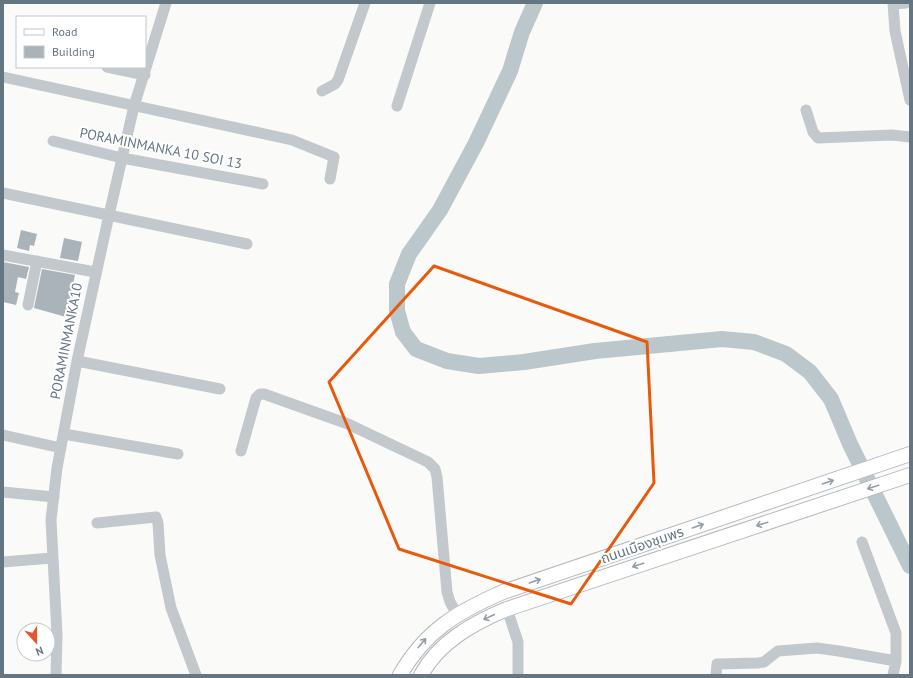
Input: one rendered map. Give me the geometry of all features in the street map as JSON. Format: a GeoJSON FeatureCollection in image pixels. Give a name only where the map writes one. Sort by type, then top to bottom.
{"type":"FeatureCollection","features":[{"type":"Feature","properties":{"kind":"main road","name":"ถนนเมืองชุมพร"},"geometry":{"type":"LineString","coordinates":[[400,675],[409,659],[427,638],[457,614],[503,592],[910,454]]}},
{"type":"Feature","properties":{"kind":"main road","name":"ถนนเมืองชุมพร"},"geometry":{"type":"LineString","coordinates":[[421,675],[441,650],[454,638],[471,626],[507,609],[910,475]]}},
{"type":"Feature","properties":{"kind":"street","name":"PORAMINMANKA10"},"geometry":{"type":"LineString","coordinates":[[56,675],[57,634],[51,520],[61,448],[95,272],[134,106],[145,75],[166,3]]}},
{"type":"Feature","properties":{"kind":"street"},"geometry":{"type":"LineString","coordinates":[[322,92],[335,84],[338,80],[365,3]]}},
{"type":"Feature","properties":{"kind":"street"},"geometry":{"type":"LineString","coordinates":[[396,106],[430,3]]}},
{"type":"Feature","properties":{"kind":"street"},"geometry":{"type":"LineString","coordinates":[[906,3],[893,4],[895,32],[910,100]]}},
{"type":"Feature","properties":{"kind":"street"},"geometry":{"type":"LineString","coordinates":[[112,68],[145,75]]}},
{"type":"Feature","properties":{"kind":"street"},"geometry":{"type":"LineString","coordinates":[[3,77],[292,140],[334,157],[330,179]]}},
{"type":"Feature","properties":{"kind":"street"},"geometry":{"type":"LineString","coordinates":[[806,110],[813,132],[818,138],[892,135],[910,138]]}},
{"type":"Feature","properties":{"kind":"street","name":"PORAMINMANKA 10 SOI 13"},"geometry":{"type":"LineString","coordinates":[[53,141],[122,158],[263,184]]}},
{"type":"Feature","properties":{"kind":"street"},"geometry":{"type":"LineString","coordinates":[[3,193],[247,244]]}},
{"type":"Feature","properties":{"kind":"street"},"geometry":{"type":"LineString","coordinates":[[3,255],[95,272]]}},
{"type":"Feature","properties":{"kind":"street"},"geometry":{"type":"LineString","coordinates":[[28,305],[37,262]]}},
{"type":"Feature","properties":{"kind":"street"},"geometry":{"type":"LineString","coordinates":[[77,362],[220,389]]}},
{"type":"Feature","properties":{"kind":"street"},"geometry":{"type":"LineString","coordinates":[[241,451],[256,398],[260,394],[264,394],[348,424],[428,462],[435,469],[437,477],[447,592],[450,602],[457,614]]}},
{"type":"Feature","properties":{"kind":"street"},"geometry":{"type":"LineString","coordinates":[[64,434],[178,454]]}},
{"type":"Feature","properties":{"kind":"street"},"geometry":{"type":"LineString","coordinates":[[3,436],[61,448]]}},
{"type":"Feature","properties":{"kind":"street"},"geometry":{"type":"LineString","coordinates":[[3,492],[54,497]]}},
{"type":"Feature","properties":{"kind":"street"},"geometry":{"type":"LineString","coordinates":[[97,523],[156,517],[158,523],[160,555],[171,608],[196,675]]}},
{"type":"Feature","properties":{"kind":"street"},"geometry":{"type":"LineString","coordinates":[[862,542],[896,633],[896,661],[893,675]]}},
{"type":"Feature","properties":{"kind":"street"},"geometry":{"type":"LineString","coordinates":[[3,562],[52,558]]}},
{"type":"Feature","properties":{"kind":"street"},"geometry":{"type":"LineString","coordinates":[[507,609],[518,642],[518,675]]}},
{"type":"Feature","properties":{"kind":"street"},"geometry":{"type":"LineString","coordinates":[[716,675],[717,664],[764,662],[778,651],[818,648],[839,650],[896,661]]}},
{"type":"Feature","properties":{"kind":"highlighted area"},"geometry":{"type":"Polygon","coordinates":[[[434,266],[647,342],[654,483],[571,604],[399,549],[329,382],[434,266]]]}},
{"type":"Feature","properties":{"kind":"building"},"geometry":{"type":"Polygon","coordinates":[[[21,230],[37,234],[34,246],[30,245],[29,251],[17,248],[21,230]]]}},
{"type":"Feature","properties":{"kind":"building"},"geometry":{"type":"Polygon","coordinates":[[[64,238],[82,242],[78,261],[60,258],[64,238]]]}},
{"type":"Feature","properties":{"kind":"building"},"geometry":{"type":"Polygon","coordinates":[[[3,262],[29,267],[26,279],[18,277],[15,292],[19,293],[16,305],[3,302],[3,262]]]}},
{"type":"Feature","properties":{"kind":"building"},"geometry":{"type":"Polygon","coordinates":[[[42,269],[75,275],[66,317],[34,308],[42,269]]]}},
{"type":"Feature","properties":{"kind":"waterway"},"geometry":{"type":"LineString","coordinates":[[535,3],[522,32],[510,71],[476,143],[440,210],[409,254],[397,284],[397,311],[403,332],[416,349],[447,361],[479,366],[524,362],[595,351],[722,339],[754,342],[786,354],[810,372],[831,399],[850,444],[910,566]]}}]}
